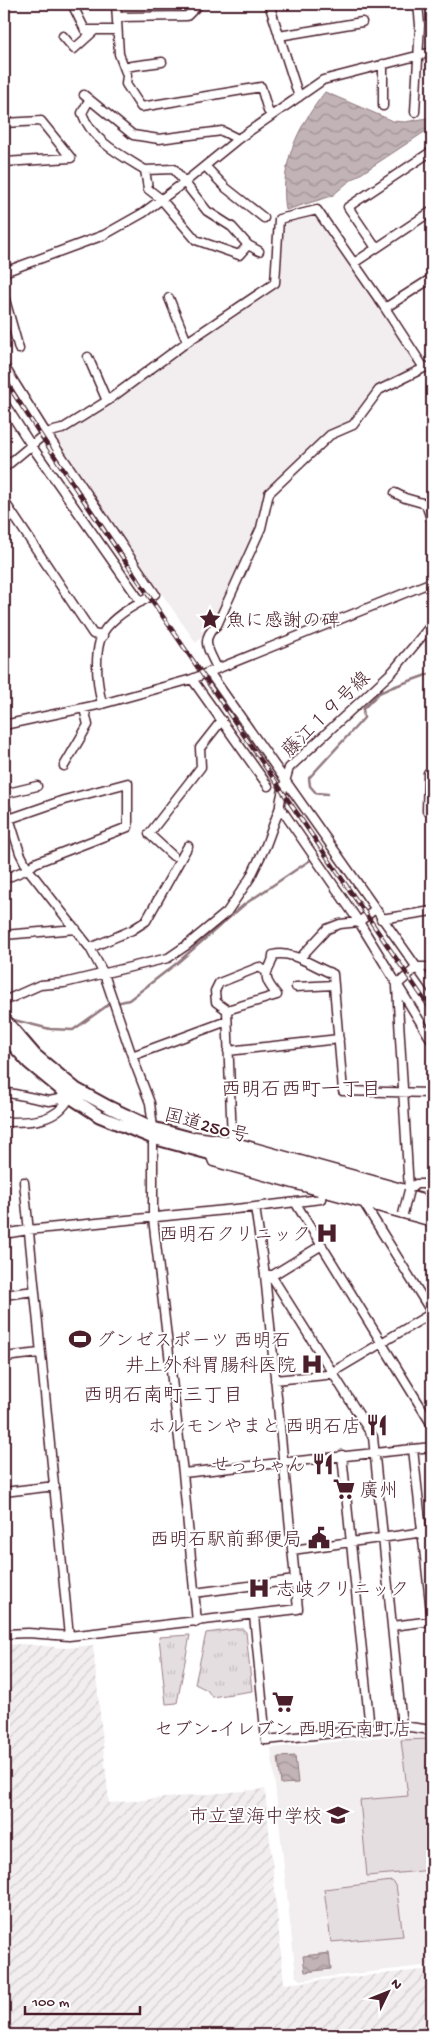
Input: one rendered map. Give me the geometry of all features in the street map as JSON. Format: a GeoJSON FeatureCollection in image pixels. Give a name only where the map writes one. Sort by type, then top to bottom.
{"type":"FeatureCollection","features":[{"type":"Feature","properties":{"kind":"highway","name":"国道250号"},"geometry":{"type":"LineString","coordinates":[[4,1019],[50,1075]]}},
{"type":"Feature","properties":{"kind":"highway","name":"国道250号"},"geometry":{"type":"LineString","coordinates":[[4,1035],[29,1063],[50,1075],[73,1093],[109,1107],[153,1133],[210,1154],[432,1214]]}},
{"type":"Feature","properties":{"kind":"highway","name":"国道250号"},"geometry":{"type":"LineString","coordinates":[[153,1133],[176,1134],[432,1203]]}},
{"type":"Feature","properties":{"kind":"street"},"geometry":{"type":"LineString","coordinates":[[72,4],[85,30],[117,30]]}},
{"type":"Feature","properties":{"kind":"street"},"geometry":{"type":"LineString","coordinates":[[116,4],[119,54],[127,75],[126,84],[142,107],[262,87],[268,111],[272,115]]}},
{"type":"Feature","properties":{"kind":"street"},"geometry":{"type":"LineString","coordinates":[[117,17],[187,16],[199,4]]}},
{"type":"Feature","properties":{"kind":"street"},"geometry":{"type":"LineString","coordinates":[[269,4],[299,97]]}},
{"type":"Feature","properties":{"kind":"street"},"geometry":{"type":"LineString","coordinates":[[415,112],[420,25],[418,4]]}},
{"type":"Feature","properties":{"kind":"street"},"geometry":{"type":"LineString","coordinates":[[279,36],[362,22]]}},
{"type":"Feature","properties":{"kind":"street"},"geometry":{"type":"LineString","coordinates":[[63,36],[74,49],[94,31]]}},
{"type":"Feature","properties":{"kind":"street"},"geometry":{"type":"LineString","coordinates":[[4,272],[104,235],[143,213],[238,139],[323,80],[432,52]]}},
{"type":"Feature","properties":{"kind":"street"},"geometry":{"type":"LineString","coordinates":[[124,67],[162,62]]}},
{"type":"Feature","properties":{"kind":"street"},"geometry":{"type":"LineString","coordinates":[[383,64],[383,106]]}},
{"type":"Feature","properties":{"kind":"street"},"geometry":{"type":"LineString","coordinates":[[238,139],[222,131],[160,140],[133,135],[87,98],[82,113],[86,123],[106,145],[144,170],[174,170],[206,211],[232,227],[248,246],[259,251]]}},
{"type":"Feature","properties":{"kind":"street"},"geometry":{"type":"LineString","coordinates":[[4,123],[41,121],[71,158],[4,162]]}},
{"type":"Feature","properties":{"kind":"street"},"geometry":{"type":"LineString","coordinates":[[376,248],[348,206],[432,151]]}},
{"type":"Feature","properties":{"kind":"street"},"geometry":{"type":"LineString","coordinates":[[205,166],[226,188],[264,218]]}},
{"type":"Feature","properties":{"kind":"street"},"geometry":{"type":"LineString","coordinates":[[144,170],[148,189],[161,199],[196,240],[239,255],[248,246]]}},
{"type":"Feature","properties":{"kind":"street"},"geometry":{"type":"LineString","coordinates":[[4,468],[46,433],[62,429],[107,401],[187,342],[275,283],[279,219],[316,210],[385,308],[424,368]]}},
{"type":"Feature","properties":{"kind":"street"},"geometry":{"type":"LineString","coordinates":[[354,263],[432,211]]}},
{"type":"Feature","properties":{"kind":"street"},"geometry":{"type":"LineString","coordinates":[[385,308],[432,278]]}},
{"type":"Feature","properties":{"kind":"street"},"geometry":{"type":"LineString","coordinates":[[4,296],[19,349]]}},
{"type":"Feature","properties":{"kind":"street"},"geometry":{"type":"LineString","coordinates":[[170,298],[187,342]]}},
{"type":"Feature","properties":{"kind":"street"},"geometry":{"type":"LineString","coordinates":[[88,357],[107,401]]}},
{"type":"Feature","properties":{"kind":"street"},"geometry":{"type":"LineString","coordinates":[[4,366],[46,433],[155,594],[117,617],[105,629],[97,652],[98,690],[102,704]]}},
{"type":"Feature","properties":{"kind":"street"},"geometry":{"type":"LineString","coordinates":[[217,668],[206,644],[209,632],[217,625],[260,528],[269,493],[330,435],[353,425],[379,390],[432,366]]}},
{"type":"Feature","properties":{"kind":"street"},"geometry":{"type":"LineString","coordinates":[[4,403],[31,445],[141,602]]}},
{"type":"Feature","properties":{"kind":"street"},"geometry":{"type":"LineString","coordinates":[[395,493],[426,504],[432,522]]}},
{"type":"Feature","properties":{"kind":"street"},"geometry":{"type":"LineString","coordinates":[[4,501],[93,634],[102,636]]}},
{"type":"Feature","properties":{"kind":"street"},"geometry":{"type":"LineString","coordinates":[[4,725],[102,704],[192,679],[432,582]]}},
{"type":"Feature","properties":{"kind":"street","name":"藤江１９号線"},"geometry":{"type":"LineString","coordinates":[[4,1001],[40,985],[64,983],[168,958],[227,912],[250,878],[266,845],[280,806],[279,802],[285,787],[284,780],[289,768],[393,671],[432,624]]}},
{"type":"Feature","properties":{"kind":"street"},"geometry":{"type":"LineString","coordinates":[[209,672],[432,989]]}},
{"type":"Feature","properties":{"kind":"street"},"geometry":{"type":"LineString","coordinates":[[192,679],[268,786]]}},
{"type":"Feature","properties":{"kind":"street"},"geometry":{"type":"LineString","coordinates":[[64,766],[88,725],[84,708]]}},
{"type":"Feature","properties":{"kind":"street"},"geometry":{"type":"LineString","coordinates":[[173,856],[149,834],[201,767],[200,748],[222,720]]}},
{"type":"Feature","properties":{"kind":"street"},"geometry":{"type":"LineString","coordinates":[[432,773],[428,773],[427,811],[432,809]]}},
{"type":"Feature","properties":{"kind":"street"},"geometry":{"type":"LineString","coordinates":[[4,880],[28,869],[35,863],[128,827],[128,784],[64,800],[9,819]]}},
{"type":"Feature","properties":{"kind":"street"},"geometry":{"type":"LineString","coordinates":[[4,794],[37,786]]}},
{"type":"Feature","properties":{"kind":"street"},"geometry":{"type":"LineString","coordinates":[[4,802],[20,853],[28,869],[90,948],[104,974],[150,1103],[153,1133],[153,1218],[183,1473],[198,1622]]}},
{"type":"Feature","properties":{"kind":"street"},"geometry":{"type":"LineString","coordinates":[[280,806],[359,922],[432,1041]]}},
{"type":"Feature","properties":{"kind":"street"},"geometry":{"type":"LineString","coordinates":[[90,948],[132,930],[146,921],[188,846]]}},
{"type":"Feature","properties":{"kind":"street"},"geometry":{"type":"LineString","coordinates":[[300,958],[327,929],[340,924],[359,922],[375,909]]}},
{"type":"Feature","properties":{"kind":"street"},"geometry":{"type":"LineString","coordinates":[[382,919],[432,911]]}},
{"type":"Feature","properties":{"kind":"street"},"geometry":{"type":"LineString","coordinates":[[4,935],[76,929]]}},
{"type":"Feature","properties":{"kind":"street"},"geometry":{"type":"LineString","coordinates":[[227,1010],[277,995],[268,981],[267,972],[273,962],[272,954],[281,953],[300,958],[316,968],[333,974],[343,1091],[432,1093]]}},
{"type":"Feature","properties":{"kind":"street"},"geometry":{"type":"LineString","coordinates":[[227,1010],[216,1002],[215,991],[219,983],[259,967],[267,972]]}},
{"type":"Feature","properties":{"kind":"street"},"geometry":{"type":"LineString","coordinates":[[397,985],[416,967],[432,967]]}},
{"type":"Feature","properties":{"kind":"street"},"geometry":{"type":"LineString","coordinates":[[296,987],[334,984]]}},
{"type":"Feature","properties":{"kind":"street"},"geometry":{"type":"LineString","coordinates":[[397,985],[409,1190],[403,1214]]}},
{"type":"Feature","properties":{"kind":"street"},"geometry":{"type":"LineString","coordinates":[[227,1010],[232,1141]]}},
{"type":"Feature","properties":{"kind":"street"},"geometry":{"type":"LineString","coordinates":[[132,1056],[227,1021]]}},
{"type":"Feature","properties":{"kind":"street"},"geometry":{"type":"LineString","coordinates":[[228,1052],[339,1039]]}},
{"type":"Feature","properties":{"kind":"street"},"geometry":{"type":"LineString","coordinates":[[4,1092],[42,1100],[73,1093]]}},
{"type":"Feature","properties":{"kind":"street"},"geometry":{"type":"LineString","coordinates":[[4,1122],[48,1118],[64,1107],[73,1093]]}},
{"type":"Feature","properties":{"kind":"street"},"geometry":{"type":"LineString","coordinates":[[176,1134],[205,1136],[232,1141],[409,1190]]}},
{"type":"Feature","properties":{"kind":"street"},"geometry":{"type":"LineString","coordinates":[[210,1154],[213,1162],[432,1222]]}},
{"type":"Feature","properties":{"kind":"street"},"geometry":{"type":"LineString","coordinates":[[24,1182],[69,1636]]}},
{"type":"Feature","properties":{"kind":"street"},"geometry":{"type":"LineString","coordinates":[[409,1190],[416,1184],[432,1184]]}},
{"type":"Feature","properties":{"kind":"street"},"geometry":{"type":"LineString","coordinates":[[4,1234],[321,1199],[322,1192]]}},
{"type":"Feature","properties":{"kind":"street"},"geometry":{"type":"LineString","coordinates":[[294,1202],[322,1244],[432,1425]]}},
{"type":"Feature","properties":{"kind":"street"},"geometry":{"type":"LineString","coordinates":[[365,1205],[432,1313]]}},
{"type":"Feature","properties":{"kind":"street"},"geometry":{"type":"LineString","coordinates":[[4,1634],[28,1633],[69,1636],[298,1609],[265,1275],[255,1207]]}},
{"type":"Feature","properties":{"kind":"street"},"geometry":{"type":"LineString","coordinates":[[265,1275],[273,1275],[322,1244]]}},
{"type":"Feature","properties":{"kind":"street"},"geometry":{"type":"LineString","coordinates":[[265,1275],[274,1280],[373,1437],[402,1726]]}},
{"type":"Feature","properties":{"kind":"street"},"geometry":{"type":"LineString","coordinates":[[4,1295],[34,1291]]}},
{"type":"Feature","properties":{"kind":"street"},"geometry":{"type":"LineString","coordinates":[[432,1302],[432,1313]]}},
{"type":"Feature","properties":{"kind":"street"},"geometry":{"type":"LineString","coordinates":[[275,1380],[331,1373],[432,1313]]}},
{"type":"Feature","properties":{"kind":"street"},"geometry":{"type":"LineString","coordinates":[[4,1357],[40,1353]]}},
{"type":"Feature","properties":{"kind":"street"},"geometry":{"type":"LineString","coordinates":[[183,1473],[432,1447]]}},
{"type":"Feature","properties":{"kind":"street"},"geometry":{"type":"LineString","coordinates":[[392,1626],[432,1621],[413,1449]]}},
{"type":"Feature","properties":{"kind":"street"},"geometry":{"type":"LineString","coordinates":[[342,1456],[370,1729]]}},
{"type":"Feature","properties":{"kind":"street"},"geometry":{"type":"LineString","coordinates":[[4,1492],[55,1486]]}},
{"type":"Feature","properties":{"kind":"street"},"geometry":{"type":"LineString","coordinates":[[292,1550],[432,1531]]}},
{"type":"Feature","properties":{"kind":"street"},"geometry":{"type":"LineString","coordinates":[[194,1593],[295,1580]]}},
{"type":"Feature","properties":{"kind":"street"},"geometry":{"type":"LineString","coordinates":[[254,1615],[266,1740],[402,1726],[432,1730]]}},
{"type":"Feature","properties":{"kind":"shaded area"},"geometry":{"type":"Polygon","coordinates":[[[308,216],[315,217],[321,222],[415,363],[414,367],[377,386],[354,419],[328,431],[266,492],[263,498],[259,524],[212,626],[196,643],[55,440],[131,390],[220,322],[278,284],[282,227],[287,221],[308,216]]]}},
{"type":"Feature","properties":{"kind":"shaded area"},"geometry":{"type":"Polygon","coordinates":[[[23,1644],[66,1648],[93,1645],[109,1803],[265,1789],[284,1984],[432,1969],[432,2035],[4,2035],[4,1645],[23,1644]]]}},
{"type":"Feature","properties":{"kind":"shaded area"},"geometry":{"type":"Polygon","coordinates":[[[432,1734],[432,1965],[301,1980],[296,1977],[271,1748],[401,1735],[432,1734]]]}},
{"type":"Feature","properties":{"kind":"green space"},"geometry":{"type":"Polygon","coordinates":[[[243,1629],[246,1632],[252,1691],[212,1697],[207,1690],[195,1684],[206,1633],[243,1629]]]}},
{"type":"Feature","properties":{"kind":"green space"},"geometry":{"type":"Polygon","coordinates":[[[190,1635],[177,1703],[166,1704],[159,1637],[190,1635]]]}},
{"type":"Feature","properties":{"kind":"green space"},"geometry":{"type":"Polygon","coordinates":[[[432,1739],[432,1870],[367,1876],[360,1800],[408,1796],[401,1740],[432,1739]]]}},
{"type":"Feature","properties":{"kind":"green space"},"geometry":{"type":"Polygon","coordinates":[[[392,1881],[396,1885],[403,1936],[331,1942],[324,1889],[392,1881]]]}},
{"type":"Feature","properties":{"kind":"water"},"geometry":{"type":"Polygon","coordinates":[[[325,92],[393,121],[405,122],[427,118],[432,123],[432,127],[347,183],[332,196],[286,210],[285,177],[288,162],[299,133],[325,92]]]}},
{"type":"Feature","properties":{"kind":"water"},"geometry":{"type":"Polygon","coordinates":[[[295,1756],[298,1783],[281,1784],[278,1757],[295,1756]]]}},
{"type":"Feature","properties":{"kind":"water"},"geometry":{"type":"Polygon","coordinates":[[[329,1953],[331,1969],[305,1972],[303,1956],[329,1953]]]}},
{"type":"Feature","properties":{"kind":"waterway"},"geometry":{"type":"LineString","coordinates":[[328,794],[316,793],[310,786],[309,778],[364,718],[363,709],[379,693],[432,673]]}},
{"type":"Feature","properties":{"kind":"waterway"},"geometry":{"type":"LineString","coordinates":[[10,1019],[50,1029],[73,1030],[108,1005],[129,1000],[177,963],[245,904],[309,861]]}},
{"type":"Feature","properties":{"kind":"railway"},"geometry":{"type":"LineString","coordinates":[[4,379],[78,492],[432,1011]]}},
{"type":"Feature","properties":{"kind":"place","name":"魚に感謝の碑"},"geometry":{"type":"Point","coordinates":[210,619]}},
{"type":"Feature","properties":{"kind":"place","name":"西明石クリニック"},"geometry":{"type":"Point","coordinates":[327,1233]}},
{"type":"Feature","properties":{"kind":"place","name":"グンゼスポーツ 西明石"},"geometry":{"type":"Point","coordinates":[80,1339]}},
{"type":"Feature","properties":{"kind":"place","name":"井上外科胃腸科医院"},"geometry":{"type":"Point","coordinates":[312,1364]}},
{"type":"Feature","properties":{"kind":"place","name":"ホルモンやまと 西明石店"},"geometry":{"type":"Point","coordinates":[377,1425]}},
{"type":"Feature","properties":{"kind":"place","name":"せっちゃん"},"geometry":{"type":"Point","coordinates":[323,1464]}},
{"type":"Feature","properties":{"kind":"place","name":"廣州"},"geometry":{"type":"Point","coordinates":[344,1489]}},
{"type":"Feature","properties":{"kind":"place","name":"西明石駅前郵便局"},"geometry":{"type":"Point","coordinates":[319,1538]}},
{"type":"Feature","properties":{"kind":"place","name":"志岐クリニック"},"geometry":{"type":"Point","coordinates":[259,1588]}},
{"type":"Feature","properties":{"kind":"place","name":"セブン-イレブン 西明石南町店"},"geometry":{"type":"Point","coordinates":[283,1702]}},
{"type":"Feature","properties":{"kind":"place","name":"市立望海中学校"},"geometry":{"type":"Point","coordinates":[338,1815]}},
{"type":"Feature","properties":{"kind":"district","name":"西明石西町一丁目"},"geometry":{"type":"Point","coordinates":[301,1088]}},
{"type":"Feature","properties":{"kind":"district","name":"西明石南町三丁目"},"geometry":{"type":"Point","coordinates":[163,1394]}}]}
